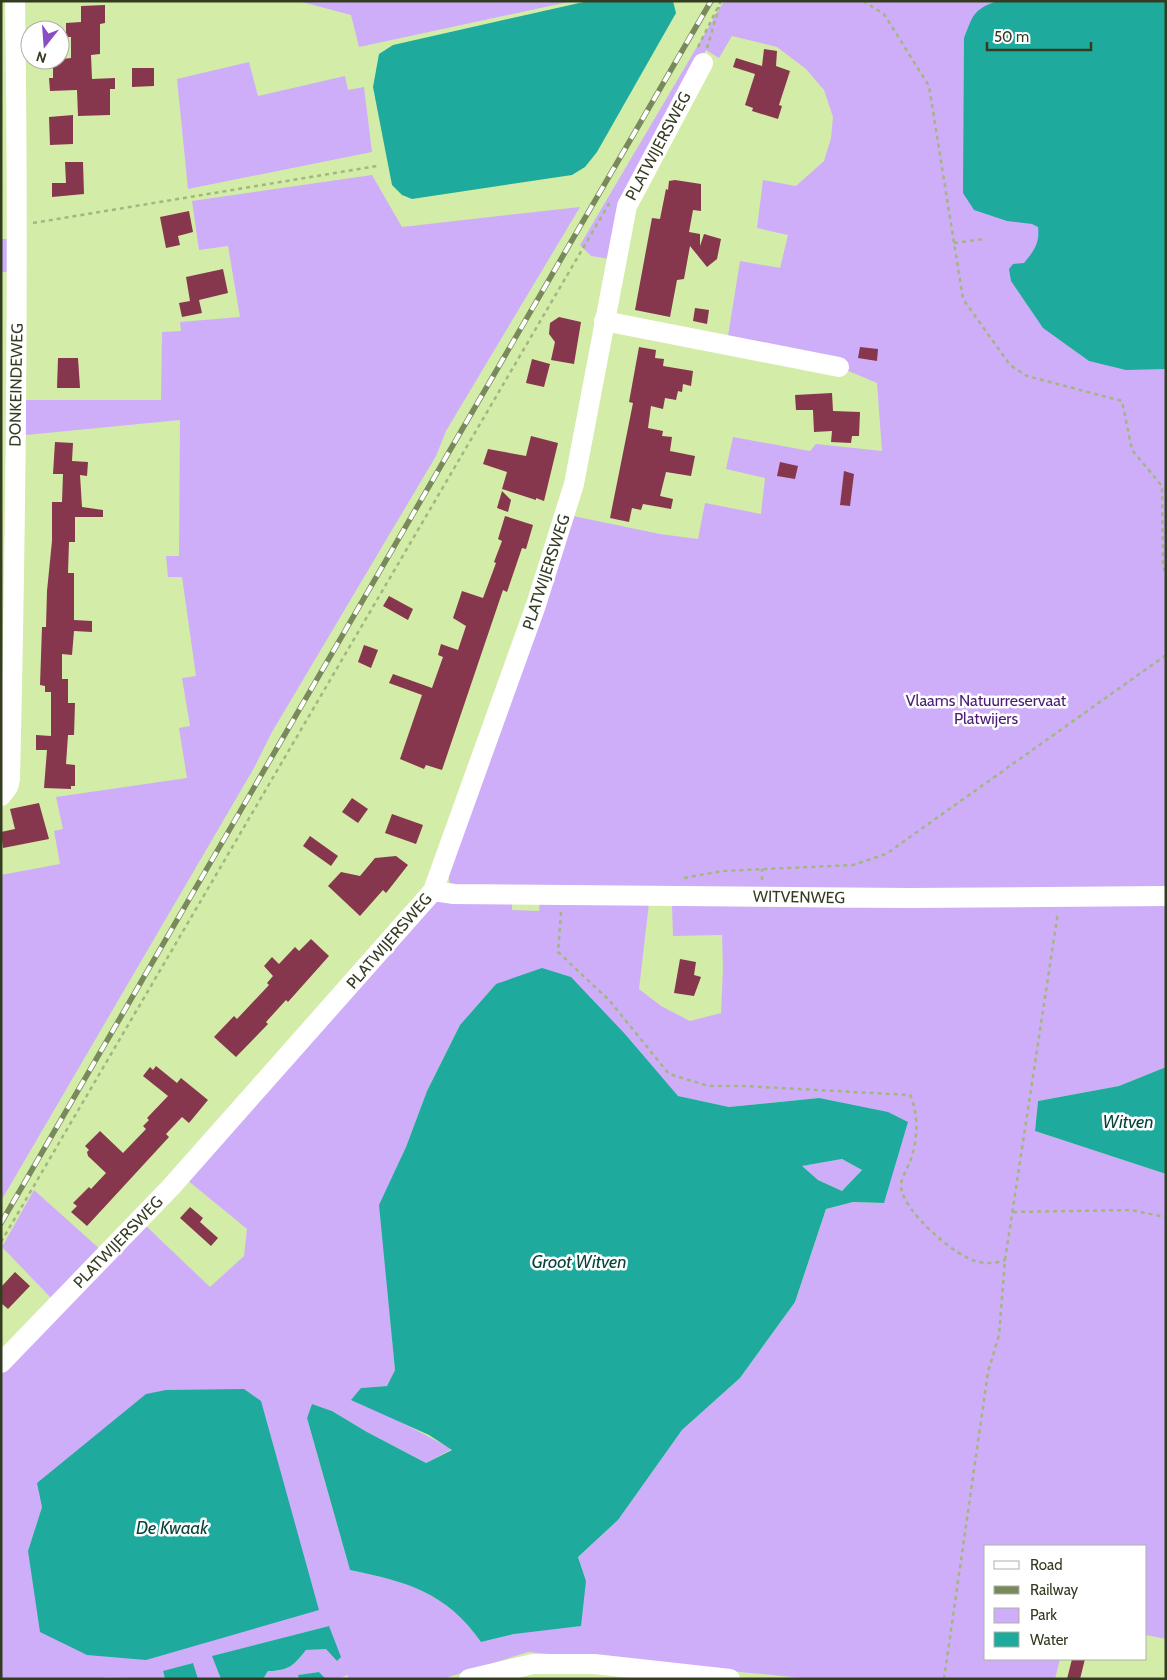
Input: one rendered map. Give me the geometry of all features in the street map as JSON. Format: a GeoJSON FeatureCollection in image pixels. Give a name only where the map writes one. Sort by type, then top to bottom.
{"type":"FeatureCollection","features":[{"type":"Feature","properties":{"kind":"street","name":"DONKEINDEWEG"},"geometry":{"type":"LineString","coordinates":[[1,796],[8,787],[10,778],[17,225],[15,1]]}},
{"type":"Feature","properties":{"kind":"street","name":"PLATWIJERSWEG"},"geometry":{"type":"LineString","coordinates":[[1,1363],[171,1187],[433,891],[536,606],[568,509],[626,206],[699,59]]}},
{"type":"Feature","properties":{"kind":"street"},"geometry":{"type":"LineString","coordinates":[[604,320],[839,367]]}},
{"type":"Feature","properties":{"kind":"street","name":"WITVENWEG"},"geometry":{"type":"LineString","coordinates":[[433,891],[454,894],[562,893],[1060,898],[1166,896]]}},
{"type":"Feature","properties":{"kind":"street"},"geometry":{"type":"LineString","coordinates":[[469,1679],[497,1671],[541,1664],[594,1664],[730,1679]]}},
{"type":"Feature","properties":{"kind":"path"},"geometry":{"type":"LineString","coordinates":[[699,59],[721,1]]}},
{"type":"Feature","properties":{"kind":"path"},"geometry":{"type":"LineString","coordinates":[[699,59],[721,1]]}},
{"type":"Feature","properties":{"kind":"path"},"geometry":{"type":"LineString","coordinates":[[863,1],[884,14],[929,86],[963,299],[1010,365],[1027,376],[1122,401],[1132,450],[1162,486],[1163,568],[1166,572]]}},
{"type":"Feature","properties":{"kind":"path"},"geometry":{"type":"LineString","coordinates":[[17,225],[377,166]]}},
{"type":"Feature","properties":{"kind":"path"},"geometry":{"type":"LineString","coordinates":[[1,1242],[614,195]]}},
{"type":"Feature","properties":{"kind":"path"},"geometry":{"type":"LineString","coordinates":[[954,243],[984,240]]}},
{"type":"Feature","properties":{"kind":"path"},"geometry":{"type":"LineString","coordinates":[[676,880],[722,870],[853,865],[886,854],[1166,655]]}},
{"type":"Feature","properties":{"kind":"path"},"geometry":{"type":"LineString","coordinates":[[562,893],[558,952],[609,1000],[670,1074],[709,1086],[910,1094],[916,1109],[916,1132],[912,1157],[901,1186],[906,1202],[949,1248],[977,1262],[992,1264],[1005,1260]]}},
{"type":"Feature","properties":{"kind":"path"},"geometry":{"type":"LineString","coordinates":[[944,1679],[988,1372],[999,1335],[1005,1260],[1060,898]]}},
{"type":"Feature","properties":{"kind":"path"},"geometry":{"type":"LineString","coordinates":[[1013,1212],[1130,1210],[1166,1216]]}},
{"type":"Feature","properties":{"kind":"green space"},"geometry":{"type":"Polygon","coordinates":[[[298,1],[573,1],[359,47],[351,15],[298,1]]]}},
{"type":"Feature","properties":{"kind":"green space","name":"Vlaams Natuurreservaat Platwijers"},"geometry":{"type":"Polygon","coordinates":[[[724,1],[1166,1],[1166,889],[676,890],[450,886],[448,872],[573,516],[660,534],[698,539],[705,503],[761,514],[765,478],[726,469],[733,437],[810,451],[816,444],[882,451],[877,383],[839,367],[728,336],[740,261],[780,268],[788,235],[757,228],[763,180],[796,186],[824,161],[831,138],[833,117],[824,90],[806,69],[777,47],[732,36],[719,58],[706,50],[618,212],[611,259],[591,256],[580,245],[724,1]]]}},
{"type":"Feature","properties":{"kind":"green space"},"geometry":{"type":"Polygon","coordinates":[[[249,62],[258,96],[345,76],[348,90],[364,87],[372,152],[188,189],[177,79],[249,62]]]}},
{"type":"Feature","properties":{"kind":"green space"},"geometry":{"type":"Polygon","coordinates":[[[372,175],[402,227],[580,207],[446,431],[436,456],[272,732],[254,768],[1,1201],[1,875],[60,864],[54,831],[63,829],[56,797],[187,778],[179,728],[190,726],[182,678],[196,676],[182,577],[168,577],[166,556],[179,556],[180,420],[26,435],[25,400],[161,400],[162,332],[181,331],[180,322],[240,317],[228,246],[199,250],[192,201],[372,175]]]}},
{"type":"Feature","properties":{"kind":"green space"},"geometry":{"type":"Polygon","coordinates":[[[1,239],[8,239],[8,272],[1,272],[1,239]]]}},
{"type":"Feature","properties":{"kind":"green space"},"geometry":{"type":"Polygon","coordinates":[[[512,899],[512,910],[539,911],[540,900],[649,903],[639,989],[661,1006],[690,1021],[721,1013],[722,935],[673,936],[672,905],[846,908],[1166,904],[1166,1067],[1119,1086],[1038,1101],[1035,1131],[1166,1174],[1166,1639],[1147,1635],[1147,1545],[984,1545],[984,1660],[1060,1660],[1055,1679],[814,1679],[528,1652],[442,1679],[348,1679],[348,1675],[338,1679],[326,1679],[319,1672],[298,1675],[299,1679],[263,1679],[268,1671],[280,1670],[290,1666],[306,1650],[326,1648],[337,1661],[329,1626],[213,1656],[221,1679],[198,1679],[192,1663],[163,1672],[165,1679],[104,1677],[100,1679],[1,1679],[1,1370],[146,1226],[210,1287],[244,1256],[247,1229],[186,1179],[434,901],[512,899]],[[496,984],[460,1025],[427,1091],[406,1147],[380,1205],[395,1370],[387,1386],[361,1388],[393,1418],[452,1449],[426,1463],[332,1411],[312,1404],[307,1418],[350,1570],[390,1579],[439,1600],[468,1625],[481,1642],[514,1634],[586,1581],[578,1557],[618,1520],[682,1430],[740,1378],[795,1302],[826,1209],[853,1202],[884,1203],[819,1098],[729,1107],[677,1096],[625,1034],[496,984]],[[42,1507],[28,1551],[87,1655],[42,1507]]]}},
{"type":"Feature","properties":{"kind":"green space"},"geometry":{"type":"Polygon","coordinates":[[[842,1159],[862,1170],[842,1191],[818,1180],[801,1166],[842,1159]]]}},
{"type":"Feature","properties":{"kind":"green space"},"geometry":{"type":"Polygon","coordinates":[[[34,1190],[102,1251],[54,1301],[2,1247],[34,1190]]]}},
{"type":"Feature","properties":{"kind":"water"},"geometry":{"type":"Polygon","coordinates":[[[588,1],[673,1],[676,13],[597,152],[585,167],[572,175],[412,199],[402,195],[392,185],[373,87],[379,54],[393,45],[588,1]]]}},
{"type":"Feature","properties":{"kind":"water"},"geometry":{"type":"Polygon","coordinates":[[[997,1],[1166,1],[1166,369],[1126,370],[1089,361],[1043,328],[1011,281],[1009,269],[1013,264],[1024,263],[1031,255],[1037,242],[1038,227],[1032,224],[1007,221],[974,210],[963,193],[964,38],[974,15],[983,7],[997,1]]]}},
{"type":"Feature","properties":{"kind":"water","name":"Groot Witven"},"geometry":{"type":"Polygon","coordinates":[[[542,968],[571,977],[625,1034],[678,1096],[729,1107],[819,1098],[888,1112],[908,1122],[884,1203],[853,1202],[826,1209],[795,1302],[740,1378],[682,1430],[618,1520],[578,1557],[586,1581],[581,1626],[514,1634],[481,1642],[454,1611],[439,1600],[390,1579],[350,1570],[307,1418],[312,1404],[332,1411],[426,1463],[452,1450],[429,1435],[351,1400],[361,1388],[387,1386],[395,1370],[379,1205],[406,1147],[427,1091],[460,1025],[496,984],[542,968]],[[842,1159],[802,1166],[818,1180],[842,1191],[862,1170],[842,1159]]]}},
{"type":"Feature","properties":{"kind":"water","name":"Witven"},"geometry":{"type":"Polygon","coordinates":[[[1166,1067],[1166,1174],[1035,1131],[1038,1101],[1119,1086],[1166,1067]]]}},
{"type":"Feature","properties":{"kind":"water","name":"De Kwaak"},"geometry":{"type":"Polygon","coordinates":[[[244,1389],[261,1401],[319,1610],[146,1660],[87,1655],[40,1632],[28,1551],[42,1507],[37,1483],[146,1394],[166,1390],[244,1389]]]}},
{"type":"Feature","properties":{"kind":"water"},"geometry":{"type":"Polygon","coordinates":[[[329,1626],[341,1657],[337,1661],[326,1649],[306,1650],[290,1666],[281,1670],[268,1671],[263,1679],[221,1679],[212,1656],[329,1626]]]}},
{"type":"Feature","properties":{"kind":"water"},"geometry":{"type":"Polygon","coordinates":[[[193,1663],[198,1679],[165,1679],[163,1671],[193,1663]]]}},
{"type":"Feature","properties":{"kind":"water"},"geometry":{"type":"Polygon","coordinates":[[[319,1672],[326,1679],[299,1679],[298,1675],[319,1672]]]}},
{"type":"Feature","properties":{"kind":"building"},"geometry":{"type":"Polygon","coordinates":[[[105,5],[105,23],[100,24],[100,54],[91,55],[92,79],[115,78],[115,89],[110,89],[110,115],[78,116],[77,90],[50,91],[49,78],[53,78],[53,70],[70,70],[70,23],[81,22],[81,6],[105,5]]]}},
{"type":"Feature","properties":{"kind":"building"},"geometry":{"type":"Polygon","coordinates":[[[764,49],[777,51],[776,66],[790,71],[779,105],[782,106],[778,119],[752,111],[753,108],[745,105],[755,74],[733,67],[736,58],[762,66],[764,49]]]}},
{"type":"Feature","properties":{"kind":"building"},"geometry":{"type":"Polygon","coordinates":[[[132,68],[154,68],[154,86],[132,87],[132,68]]]}},
{"type":"Feature","properties":{"kind":"building"},"geometry":{"type":"Polygon","coordinates":[[[73,115],[73,144],[50,145],[49,117],[73,115]]]}},
{"type":"Feature","properties":{"kind":"building"},"geometry":{"type":"Polygon","coordinates":[[[65,162],[83,162],[84,194],[52,197],[52,183],[66,183],[65,162]]]}},
{"type":"Feature","properties":{"kind":"building"},"geometry":{"type":"Polygon","coordinates":[[[675,180],[701,184],[701,211],[693,210],[689,232],[700,234],[700,246],[704,234],[721,239],[717,259],[707,267],[690,246],[684,279],[677,280],[670,317],[635,310],[652,218],[660,219],[669,181],[675,180]]]}},
{"type":"Feature","properties":{"kind":"building"},"geometry":{"type":"Polygon","coordinates":[[[189,211],[193,232],[178,236],[180,245],[166,248],[160,217],[189,211]]]}},
{"type":"Feature","properties":{"kind":"building"},"geometry":{"type":"Polygon","coordinates":[[[223,269],[228,293],[199,300],[202,313],[182,317],[179,303],[190,301],[186,277],[223,269]]]}},
{"type":"Feature","properties":{"kind":"building"},"geometry":{"type":"Polygon","coordinates":[[[695,308],[709,310],[707,324],[693,321],[695,308]]]}},
{"type":"Feature","properties":{"kind":"building"},"geometry":{"type":"Polygon","coordinates":[[[559,317],[581,322],[574,364],[551,360],[555,342],[549,334],[550,323],[559,317]]]}},
{"type":"Feature","properties":{"kind":"building"},"geometry":{"type":"Polygon","coordinates":[[[639,347],[656,350],[655,358],[664,359],[663,366],[693,371],[691,386],[683,384],[682,392],[678,391],[676,400],[665,398],[663,409],[651,406],[648,428],[663,431],[662,436],[672,437],[670,451],[695,456],[691,476],[666,472],[660,496],[673,499],[671,509],[643,504],[641,510],[632,508],[629,522],[610,518],[633,403],[629,402],[639,347]]]}},
{"type":"Feature","properties":{"kind":"building"},"geometry":{"type":"Polygon","coordinates":[[[860,347],[878,349],[877,361],[858,358],[860,347]]]}},
{"type":"Feature","properties":{"kind":"building"},"geometry":{"type":"Polygon","coordinates":[[[58,358],[78,358],[80,388],[57,388],[58,358]]]}},
{"type":"Feature","properties":{"kind":"building"},"geometry":{"type":"Polygon","coordinates":[[[532,359],[550,364],[544,387],[526,383],[532,359]]]}},
{"type":"Feature","properties":{"kind":"building"},"geometry":{"type":"Polygon","coordinates":[[[832,393],[833,411],[860,412],[859,436],[852,436],[851,443],[831,442],[832,431],[814,432],[813,410],[796,410],[795,395],[832,393]]]}},
{"type":"Feature","properties":{"kind":"building"},"geometry":{"type":"Polygon","coordinates":[[[531,436],[558,443],[544,501],[502,489],[507,472],[483,464],[488,449],[526,456],[531,436]]]}},
{"type":"Feature","properties":{"kind":"building"},"geometry":{"type":"Polygon","coordinates":[[[55,442],[73,443],[72,461],[88,462],[87,476],[80,475],[82,507],[103,510],[103,517],[75,517],[75,542],[69,542],[68,573],[74,573],[74,620],[92,621],[92,632],[74,631],[72,655],[62,654],[62,679],[68,679],[68,703],[75,703],[74,735],[68,735],[66,764],[75,765],[75,786],[71,786],[71,789],[44,788],[47,750],[36,750],[36,735],[51,736],[51,692],[45,692],[45,686],[40,685],[42,627],[46,627],[47,591],[52,541],[52,502],[62,502],[63,474],[53,474],[55,442]]]}},
{"type":"Feature","properties":{"kind":"building"},"geometry":{"type":"Polygon","coordinates":[[[780,462],[798,466],[795,479],[777,476],[780,462]]]}},
{"type":"Feature","properties":{"kind":"building"},"geometry":{"type":"Polygon","coordinates":[[[844,471],[854,474],[850,506],[840,505],[844,471]]]}},
{"type":"Feature","properties":{"kind":"building"},"geometry":{"type":"Polygon","coordinates":[[[502,491],[511,500],[508,512],[497,508],[502,491]]]}},
{"type":"Feature","properties":{"kind":"building"},"geometry":{"type":"Polygon","coordinates":[[[505,516],[533,525],[526,549],[522,548],[507,592],[503,590],[442,770],[426,765],[424,769],[400,759],[422,695],[389,683],[393,674],[432,688],[443,657],[438,655],[441,644],[458,650],[466,626],[453,618],[462,591],[483,598],[502,541],[498,539],[505,516]]]}},
{"type":"Feature","properties":{"kind":"building"},"geometry":{"type":"Polygon","coordinates":[[[389,596],[413,609],[408,620],[383,606],[389,596]]]}},
{"type":"Feature","properties":{"kind":"building"},"geometry":{"type":"Polygon","coordinates":[[[364,645],[378,650],[371,668],[358,662],[364,645]]]}},
{"type":"Feature","properties":{"kind":"building"},"geometry":{"type":"Polygon","coordinates":[[[352,798],[368,809],[358,823],[342,812],[352,798]]]}},
{"type":"Feature","properties":{"kind":"building"},"geometry":{"type":"Polygon","coordinates":[[[39,803],[49,839],[3,848],[1,832],[15,829],[10,809],[39,803]]]}},
{"type":"Feature","properties":{"kind":"building"},"geometry":{"type":"Polygon","coordinates":[[[392,814],[423,825],[416,844],[385,833],[392,814]]]}},
{"type":"Feature","properties":{"kind":"building"},"geometry":{"type":"Polygon","coordinates":[[[310,836],[338,856],[331,866],[303,846],[310,836]]]}},
{"type":"Feature","properties":{"kind":"building"},"geometry":{"type":"Polygon","coordinates":[[[396,856],[408,865],[386,893],[383,890],[360,916],[328,886],[341,872],[360,876],[375,858],[396,856]]]}},
{"type":"Feature","properties":{"kind":"building"},"geometry":{"type":"Polygon","coordinates":[[[311,939],[329,956],[288,1002],[286,1000],[266,1022],[268,1024],[236,1057],[214,1037],[234,1016],[237,1019],[269,985],[267,983],[273,976],[264,966],[272,957],[279,964],[295,947],[299,951],[311,939]]]}},
{"type":"Feature","properties":{"kind":"building"},"geometry":{"type":"Polygon","coordinates":[[[680,959],[696,962],[694,975],[701,977],[694,996],[674,993],[680,959]]]}},
{"type":"Feature","properties":{"kind":"building"},"geometry":{"type":"Polygon","coordinates":[[[156,1066],[177,1083],[181,1078],[208,1100],[189,1123],[182,1117],[166,1134],[169,1137],[87,1226],[71,1212],[77,1206],[73,1203],[89,1187],[91,1189],[106,1173],[88,1156],[87,1152],[89,1150],[85,1146],[100,1131],[123,1153],[146,1129],[143,1126],[149,1120],[147,1118],[168,1096],[143,1076],[150,1067],[153,1070],[156,1066]]]}},
{"type":"Feature","properties":{"kind":"building"},"geometry":{"type":"Polygon","coordinates":[[[190,1207],[203,1218],[200,1222],[218,1238],[211,1246],[180,1218],[190,1207]]]}},
{"type":"Feature","properties":{"kind":"building"},"geometry":{"type":"Polygon","coordinates":[[[15,1272],[30,1286],[8,1309],[1,1303],[1,1287],[15,1272]]]}},
{"type":"Feature","properties":{"kind":"building"},"geometry":{"type":"Polygon","coordinates":[[[1072,1660],[1085,1660],[1080,1679],[1067,1679],[1072,1660]]]}},
{"type":"Feature","properties":{"kind":"railway"},"geometry":{"type":"LineString","coordinates":[[1,1223],[711,1]]}}]}
